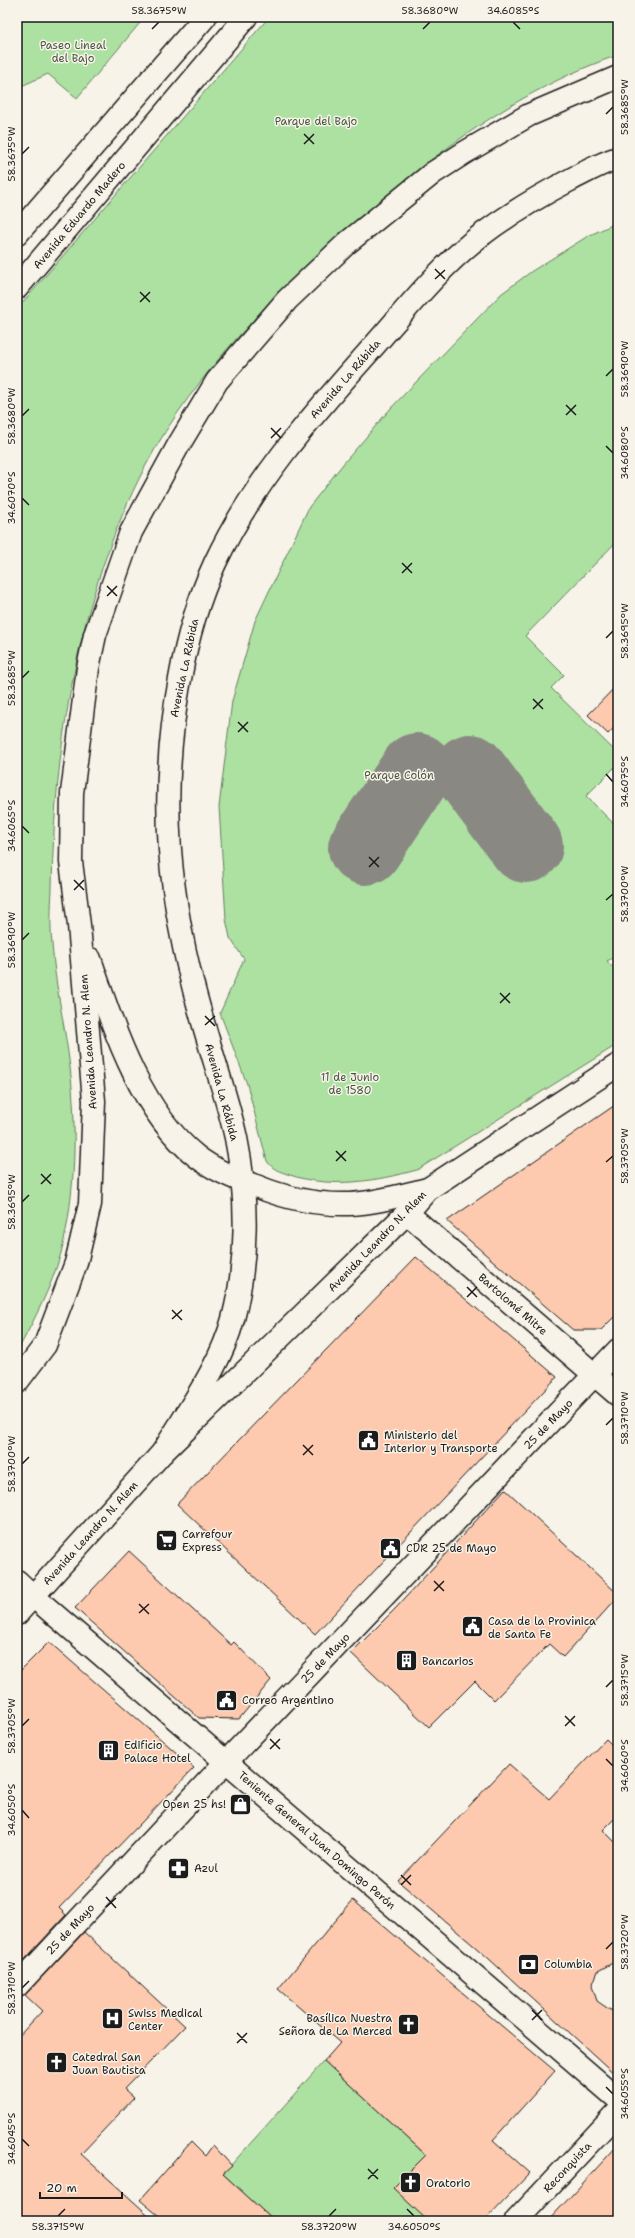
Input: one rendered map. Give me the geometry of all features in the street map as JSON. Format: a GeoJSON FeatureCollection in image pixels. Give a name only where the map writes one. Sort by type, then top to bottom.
{"type":"FeatureCollection","features":[{"type":"Feature","properties":{"kind":"main road"},"geometry":{"type":"LineString","coordinates":[[17,234],[205,17]]}},
{"type":"Feature","properties":{"kind":"main road","name":"Avenida Eduardo Madero"},"geometry":{"type":"LineString","coordinates":[[17,288],[246,17]]}},
{"type":"Feature","properties":{"kind":"main road"},"geometry":{"type":"LineString","coordinates":[[428,1189],[377,1201],[351,1204],[323,1203],[292,1198],[242,1182],[213,1168],[196,1156],[178,1139],[149,1100],[114,1030],[79,925],[71,862],[72,794],[88,668],[95,635],[131,532],[178,446],[217,381],[287,300],[347,243],[433,173],[529,115],[618,77]]}},
{"type":"Feature","properties":{"kind":"main road","name":"Avenida La Rábida"},"geometry":{"type":"LineString","coordinates":[[242,1182],[235,1136],[183,944],[168,844],[169,755],[175,705],[194,619],[205,585],[228,536],[305,425],[444,269],[479,237],[546,192],[618,158]]}},
{"type":"Feature","properties":{"kind":"main road","name":"Avenida Leandro N. Alem"},"geometry":{"type":"LineString","coordinates":[[17,1382],[45,1345],[76,1263],[90,1204],[94,1101],[79,925]]}},
{"type":"Feature","properties":{"kind":"main road","name":"Avenida Leandro N. Alem"},"geometry":{"type":"LineString","coordinates":[[17,1614],[163,1452],[407,1213],[428,1189],[618,1065]]}},
{"type":"Feature","properties":{"kind":"main road","name":"Avenida Leandro N. Alem"},"geometry":{"type":"LineString","coordinates":[[163,1452],[227,1341],[234,1316],[242,1271],[244,1220],[242,1182]]}},
{"type":"Feature","properties":{"kind":"main road","name":"Bartolomé Mitre"},"geometry":{"type":"LineString","coordinates":[[407,1213],[618,1395]]}},
{"type":"Feature","properties":{"kind":"main road","name":"25 de Mayo"},"geometry":{"type":"LineString","coordinates":[[17,1986],[226,1762],[618,1350]]}},
{"type":"Feature","properties":{"kind":"main road","name":"Teniente General Juan Domingo Perón"},"geometry":{"type":"LineString","coordinates":[[17,1581],[618,2099]]}},
{"type":"Feature","properties":{"kind":"main road","name":"Reconquista"},"geometry":{"type":"LineString","coordinates":[[516,2221],[618,2112]]}},
{"type":"Feature","properties":{"kind":"green space","name":"Paseo Lineal del Bajo"},"geometry":{"type":"Polygon","coordinates":[[[17,17],[145,17],[77,98],[48,74],[17,88],[17,17]]]}},
{"type":"Feature","properties":{"kind":"green space","name":"Parque del Bajo"},"geometry":{"type":"Polygon","coordinates":[[[269,17],[618,17],[618,55],[548,85],[483,123],[392,191],[332,243],[242,332],[189,397],[165,432],[145,467],[122,516],[102,567],[74,673],[58,781],[54,835],[51,937],[55,975],[66,1036],[74,1113],[74,1160],[70,1207],[66,1231],[57,1266],[36,1316],[17,1352],[17,309],[269,17]]]}},
{"type":"Feature","properties":{"kind":"green space","name":"Parque Colón"},"geometry":{"type":"Polygon","coordinates":[[[618,222],[618,540],[525,636],[564,675],[551,688],[618,754],[618,764],[586,796],[618,828],[618,955],[607,961],[618,973],[618,1044],[417,1170],[354,1182],[322,1182],[290,1175],[274,1168],[267,1161],[247,1084],[220,1013],[244,959],[230,938],[226,919],[219,807],[232,701],[255,621],[309,507],[343,464],[391,408],[501,294],[532,271],[588,236],[618,222]]]}},
{"type":"Feature","properties":{"kind":"green space"},"geometry":{"type":"Polygon","coordinates":[[[324,2061],[428,2157],[480,2161],[422,2221],[274,2221],[223,2174],[324,2061]]]}},
{"type":"Feature","properties":{"kind":"building"},"geometry":{"type":"Polygon","coordinates":[[[618,684],[618,724],[608,734],[588,715],[618,684]]]}},
{"type":"Feature","properties":{"kind":"building"},"geometry":{"type":"Polygon","coordinates":[[[618,1103],[618,1313],[601,1330],[573,1330],[447,1221],[618,1103]]]}},
{"type":"Feature","properties":{"kind":"building","name":"Ministerio del Interior y Transporte"},"geometry":{"type":"Polygon","coordinates":[[[416,1257],[557,1377],[315,1634],[177,1504],[416,1257]]]}},
{"type":"Feature","properties":{"kind":"building"},"geometry":{"type":"Polygon","coordinates":[[[505,1489],[618,1594],[618,1597],[563,1657],[549,1644],[494,1700],[475,1681],[429,1727],[351,1653],[395,1609],[505,1489]]]}},
{"type":"Feature","properties":{"kind":"building"},"geometry":{"type":"Polygon","coordinates":[[[129,1551],[231,1645],[234,1642],[271,1680],[239,1719],[199,1718],[75,1608],[129,1551]]]}},
{"type":"Feature","properties":{"kind":"building","name":"Edificio Palace Hotel"},"geometry":{"type":"Polygon","coordinates":[[[49,1642],[194,1768],[59,1908],[66,1915],[17,1968],[17,1674],[49,1642]]]}},
{"type":"Feature","properties":{"kind":"building"},"geometry":{"type":"Polygon","coordinates":[[[606,1739],[618,1751],[618,1815],[603,1830],[618,1845],[618,1960],[598,1971],[592,1986],[597,2001],[610,2010],[618,2010],[618,2077],[487,1957],[398,1881],[509,1764],[549,1799],[606,1739]]]}},
{"type":"Feature","properties":{"kind":"building","name":"Basílica Nuestra Señora de La Merced"},"geometry":{"type":"Polygon","coordinates":[[[353,1900],[555,2071],[493,2140],[530,2173],[484,2221],[428,2221],[393,2188],[426,2155],[324,2061],[340,2043],[278,1989],[353,1900]]]}},
{"type":"Feature","properties":{"kind":"building"},"geometry":{"type":"Polygon","coordinates":[[[84,1932],[185,2026],[124,2089],[134,2098],[81,2154],[155,2221],[17,2221],[17,2038],[42,2011],[25,1995],[84,1932]]]}},
{"type":"Feature","properties":{"kind":"building"},"geometry":{"type":"Polygon","coordinates":[[[191,2142],[205,2156],[213,2145],[232,2166],[223,2174],[274,2221],[165,2221],[140,2200],[191,2142]]]}},
{"type":"Feature","properties":{"kind":"building"},"geometry":{"type":"Polygon","coordinates":[[[618,2145],[618,2221],[548,2221],[618,2145]]]}},
{"type":"Feature","properties":{"kind":"taxiway"},"geometry":{"type":"LineString","coordinates":[[365,848],[417,770]]}},
{"type":"Feature","properties":{"kind":"taxiway"},"geometry":{"type":"LineString","coordinates":[[470,771],[526,846]]}},
{"type":"Feature","properties":{"kind":"place","name":"Ministerio del Interior y Transporte"},"geometry":{"type":"Point","coordinates":[368,1441]}},
{"type":"Feature","properties":{"kind":"place","name":"Carrefour Express"},"geometry":{"type":"Point","coordinates":[167,1540]}},
{"type":"Feature","properties":{"kind":"place","name":"CDR 25 de Mayo"},"geometry":{"type":"Point","coordinates":[391,1548]}},
{"type":"Feature","properties":{"kind":"place","name":"Casa de la Provinica de Santa Fe"},"geometry":{"type":"Point","coordinates":[472,1627]}},
{"type":"Feature","properties":{"kind":"place","name":"Bancarios"},"geometry":{"type":"Point","coordinates":[406,1661]}},
{"type":"Feature","properties":{"kind":"place","name":"Correo Argentino"},"geometry":{"type":"Point","coordinates":[226,1700]}},
{"type":"Feature","properties":{"kind":"place","name":"Edificio Palace Hotel"},"geometry":{"type":"Point","coordinates":[109,1751]}},
{"type":"Feature","properties":{"kind":"place","name":"Open 25 hs!"},"geometry":{"type":"Point","coordinates":[241,1804]}},
{"type":"Feature","properties":{"kind":"place","name":"Azul"},"geometry":{"type":"Point","coordinates":[179,1868]}},
{"type":"Feature","properties":{"kind":"place","name":"Columbia"},"geometry":{"type":"Point","coordinates":[528,1964]}},
{"type":"Feature","properties":{"kind":"place","name":"Swiss Medical Center"},"geometry":{"type":"Point","coordinates":[113,2019]}},
{"type":"Feature","properties":{"kind":"place","name":"Basílica Nuestra Señora de La Merced"},"geometry":{"type":"Point","coordinates":[408,2024]}},
{"type":"Feature","properties":{"kind":"place","name":"Catedral San Juan Bautista"},"geometry":{"type":"Point","coordinates":[57,2063]}},
{"type":"Feature","properties":{"kind":"place","name":"Oratorio"},"geometry":{"type":"Point","coordinates":[411,2183]}},
{"type":"Feature","properties":{"kind":"park label","name":"11 de Junio de 1580"},"geometry":{"type":"Point","coordinates":[350,1083]}}]}
